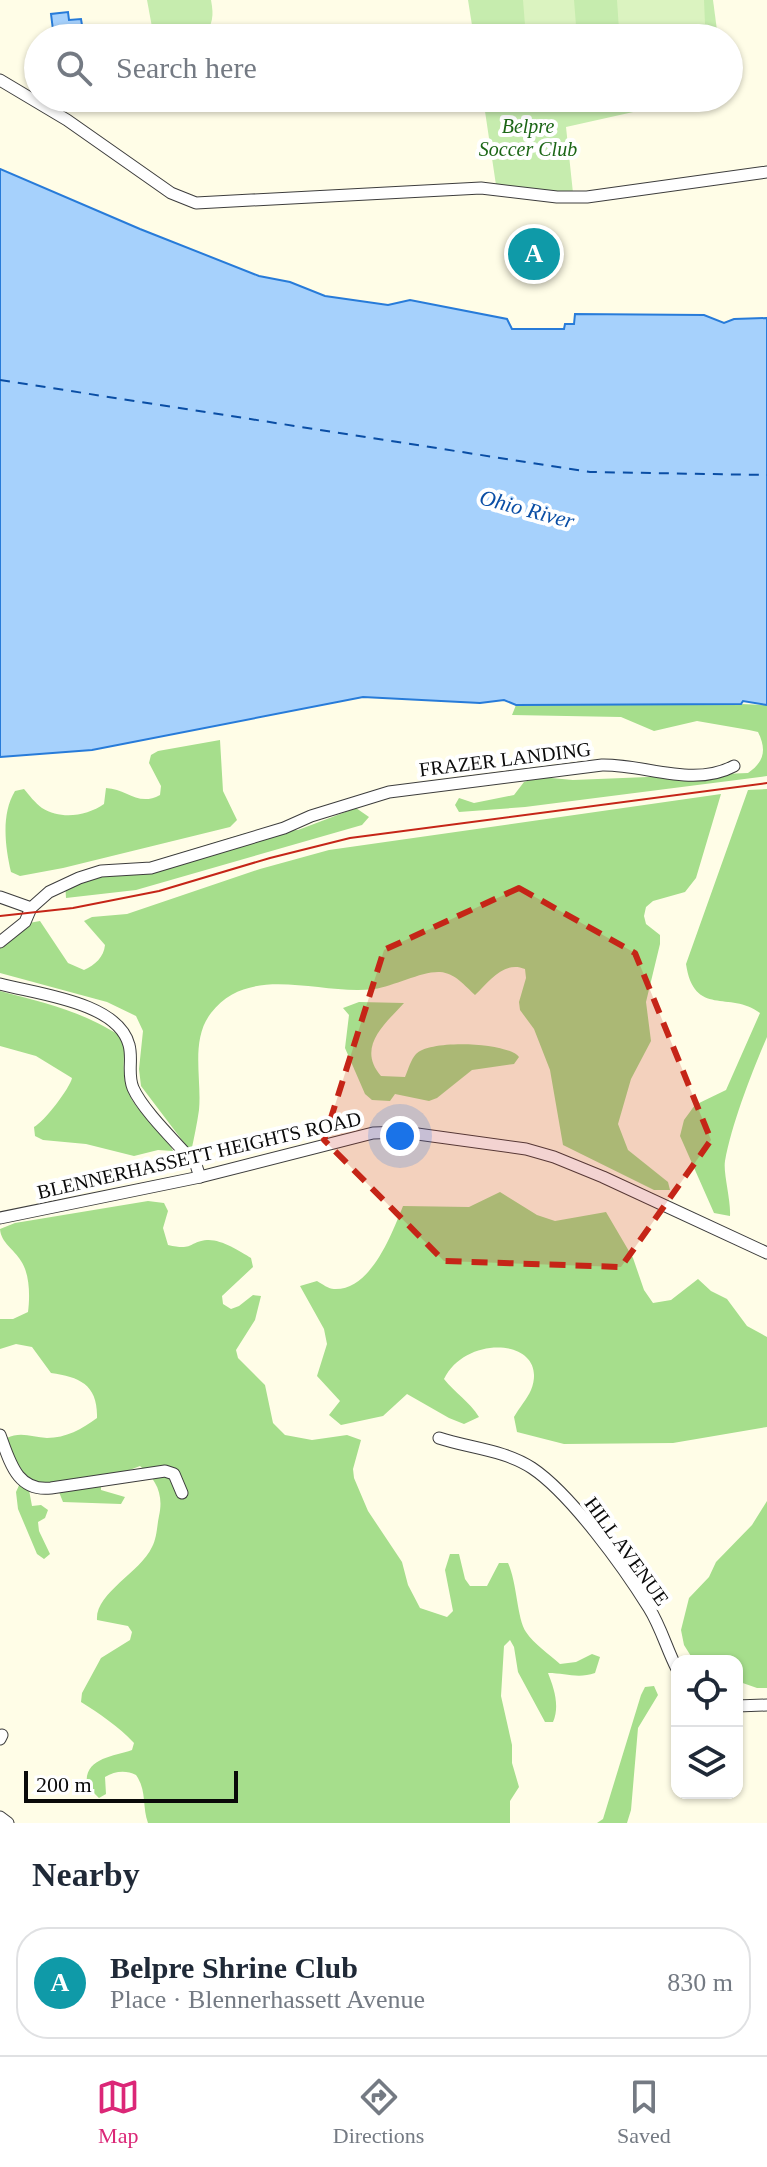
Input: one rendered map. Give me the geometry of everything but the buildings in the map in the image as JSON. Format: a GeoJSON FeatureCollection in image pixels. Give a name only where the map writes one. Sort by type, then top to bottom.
{"type":"FeatureCollection","features":[{"type":"Feature","properties":{"kind":"street"},"geometry":{"type":"LineString","coordinates":[[0,80],[24,94]]}},
{"type":"Feature","properties":{"kind":"street"},"geometry":{"type":"LineString","coordinates":[[54,112],[171,193],[196,203],[481,188],[557,197],[587,197],[767,172]]}},
{"type":"Feature","properties":{"kind":"street","name":"FRAZER LANDING"},"geometry":{"type":"LineString","coordinates":[[0,942],[25,922],[31,908],[49,892],[79,878],[101,871],[151,868],[389,792],[602,765],[687,775],[717,772],[734,766]]}},
{"type":"Feature","properties":{"kind":"street"},"geometry":{"type":"LineString","coordinates":[[0,897],[31,908]]}},
{"type":"Feature","properties":{"kind":"street"},"geometry":{"type":"LineString","coordinates":[[0,984],[71,1001],[94,1009],[118,1024],[129,1044],[133,1088],[142,1103],[196,1165],[200,1177]]}},
{"type":"Feature","properties":{"kind":"street","name":"BLENNERHASSETT HEIGHTS ROAD"},"geometry":{"type":"LineString","coordinates":[[0,1218],[200,1177],[386,1132],[526,1149],[567,1162],[767,1253]]}},
{"type":"Feature","properties":{"kind":"street"},"geometry":{"type":"LineString","coordinates":[[0,1435],[19,1479],[35,1488],[165,1471],[174,1474],[182,1493]]}},
{"type":"Feature","properties":{"kind":"street","name":"HILL AVENUE"},"geometry":{"type":"LineString","coordinates":[[439,1438],[507,1457],[530,1467],[547,1480],[592,1528],[650,1609],[671,1656]]}},
{"type":"Feature","properties":{"kind":"street"},"geometry":{"type":"LineString","coordinates":[[743,1706],[767,1705]]}},
{"type":"Feature","properties":{"kind":"street"},"geometry":{"type":"LineString","coordinates":[[0,1817],[8,1823]]}},
{"type":"Feature","properties":{"kind":"highlighted area"},"geometry":{"type":"Polygon","coordinates":[[[519,888],[635,953],[711,1140],[621,1267],[444,1261],[324,1140],[384,950],[519,888]]]}},
{"type":"Feature","properties":{"kind":"green space"},"geometry":{"type":"Polygon","coordinates":[[[147,0],[211,0],[211,24],[151,24],[147,0]]]}},
{"type":"Feature","properties":{"kind":"green space"},"geometry":{"type":"Polygon","coordinates":[[[468,0],[713,0],[716,24],[472,24],[468,0]]]}},
{"type":"Feature","properties":{"kind":"green space"},"geometry":{"type":"Polygon","coordinates":[[[523,0],[574,0],[576,24],[525,24],[523,0]]]}},
{"type":"Feature","properties":{"kind":"green space"},"geometry":{"type":"Polygon","coordinates":[[[617,0],[704,0],[705,24],[619,24],[617,0]]]}},
{"type":"Feature","properties":{"kind":"green space","name":"Belpre Soccer Club"},"geometry":{"type":"Polygon","coordinates":[[[485,112],[633,112],[566,127],[573,193],[496,185],[485,112]]]}},
{"type":"Feature","properties":{"kind":"green space"},"geometry":{"type":"Polygon","coordinates":[[[516,705],[767,705],[767,776],[525,807],[459,812],[455,805],[459,798],[474,803],[514,795],[524,782],[540,777],[573,780],[748,773],[762,755],[758,732],[749,730],[697,721],[654,731],[621,717],[512,715],[516,705]]]}},
{"type":"Feature","properties":{"kind":"green space"},"geometry":{"type":"Polygon","coordinates":[[[220,740],[223,791],[237,820],[230,827],[63,868],[20,876],[11,872],[6,820],[15,791],[24,789],[42,808],[65,815],[82,814],[104,804],[106,788],[139,798],[152,798],[160,795],[161,786],[149,763],[151,755],[158,751],[220,740]]]}},
{"type":"Feature","properties":{"kind":"green space"},"geometry":{"type":"Polygon","coordinates":[[[767,789],[767,1037],[728,1146],[725,1172],[730,1216],[714,1213],[680,1136],[684,1120],[695,1105],[726,1090],[760,1013],[737,1003],[705,997],[690,981],[686,964],[748,790],[767,789]]]}},
{"type":"Feature","properties":{"kind":"green space"},"geometry":{"type":"Polygon","coordinates":[[[721,794],[696,878],[685,892],[653,901],[646,907],[644,916],[646,924],[660,935],[646,1002],[651,1041],[631,1079],[618,1124],[628,1150],[668,1182],[670,1190],[654,1190],[563,1145],[550,1070],[534,1029],[520,1010],[525,969],[510,967],[504,970],[475,995],[455,977],[440,972],[374,989],[266,985],[245,989],[227,998],[211,1013],[201,1035],[199,1110],[191,1152],[141,1086],[139,1069],[143,1031],[136,1016],[107,1002],[0,973],[0,946],[29,923],[40,921],[68,963],[84,970],[98,960],[105,945],[84,921],[92,917],[127,914],[260,869],[329,850],[721,794]]]}},
{"type":"Feature","properties":{"kind":"green space"},"geometry":{"type":"Polygon","coordinates":[[[356,808],[369,817],[362,825],[136,890],[66,898],[65,881],[147,863],[246,833],[298,830],[356,808]]]}},
{"type":"Feature","properties":{"kind":"green space"},"geometry":{"type":"Polygon","coordinates":[[[0,991],[80,1015],[125,1039],[124,1075],[130,1096],[173,1151],[158,1150],[134,1156],[35,1136],[34,1127],[56,1104],[72,1078],[36,1056],[0,1046],[0,991]]]}},
{"type":"Feature","properties":{"kind":"green space"},"geometry":{"type":"Polygon","coordinates":[[[359,1002],[404,1003],[376,1036],[372,1046],[374,1065],[381,1076],[405,1077],[416,1054],[436,1046],[485,1046],[500,1048],[519,1057],[514,1064],[472,1070],[429,1101],[395,1094],[390,1101],[372,1100],[365,1094],[345,1048],[349,1015],[343,1008],[359,1002]]]}},
{"type":"Feature","properties":{"kind":"green space"},"geometry":{"type":"Polygon","coordinates":[[[500,1192],[537,1215],[555,1221],[606,1212],[633,1258],[644,1290],[653,1303],[671,1300],[698,1279],[711,1291],[727,1299],[747,1326],[767,1337],[767,1427],[673,1443],[564,1444],[517,1432],[514,1417],[531,1390],[534,1373],[529,1360],[518,1352],[504,1348],[487,1348],[470,1354],[455,1364],[444,1379],[479,1417],[464,1424],[407,1394],[383,1416],[341,1425],[329,1415],[340,1401],[317,1376],[327,1344],[324,1329],[300,1286],[317,1281],[334,1289],[359,1281],[378,1258],[403,1206],[469,1207],[500,1192]]]}},
{"type":"Feature","properties":{"kind":"green space"},"geometry":{"type":"Polygon","coordinates":[[[148,1201],[164,1203],[168,1211],[163,1228],[168,1245],[187,1247],[212,1240],[251,1258],[253,1267],[222,1296],[223,1304],[231,1309],[253,1295],[261,1296],[255,1320],[236,1350],[238,1358],[265,1385],[273,1423],[285,1435],[312,1440],[347,1435],[361,1440],[353,1469],[354,1478],[368,1511],[402,1562],[408,1585],[420,1608],[447,1617],[453,1611],[445,1570],[450,1554],[459,1554],[465,1579],[470,1586],[487,1586],[499,1563],[508,1563],[523,1626],[533,1641],[560,1664],[576,1662],[592,1654],[600,1657],[595,1673],[589,1675],[548,1673],[556,1710],[553,1722],[545,1722],[518,1672],[510,1640],[504,1646],[501,1696],[519,1787],[510,1801],[510,1823],[148,1823],[142,1787],[136,1775],[120,1772],[105,1777],[106,1794],[99,1798],[87,1786],[87,1777],[94,1764],[132,1750],[134,1743],[81,1702],[82,1693],[101,1658],[130,1640],[132,1632],[128,1626],[97,1620],[98,1610],[110,1592],[138,1566],[152,1547],[160,1508],[159,1494],[150,1476],[140,1466],[101,1481],[101,1490],[125,1497],[121,1504],[63,1502],[57,1487],[51,1482],[35,1484],[29,1490],[32,1506],[41,1505],[48,1510],[45,1518],[38,1522],[50,1554],[44,1559],[37,1554],[18,1509],[16,1492],[21,1481],[7,1438],[17,1435],[54,1438],[67,1435],[97,1418],[96,1407],[91,1390],[79,1380],[51,1373],[32,1347],[16,1344],[0,1349],[0,1319],[13,1319],[28,1312],[29,1293],[24,1266],[0,1229],[15,1223],[148,1201]]]}},
{"type":"Feature","properties":{"kind":"green space"},"geometry":{"type":"Polygon","coordinates":[[[767,1501],[767,1688],[743,1683],[743,1655],[690,1655],[681,1630],[689,1598],[709,1577],[716,1562],[752,1525],[767,1501]]]}},
{"type":"Feature","properties":{"kind":"green space"},"geometry":{"type":"Polygon","coordinates":[[[654,1686],[658,1695],[638,1728],[631,1810],[627,1823],[597,1823],[603,1819],[641,1695],[645,1687],[654,1686]]]}},
{"type":"Feature","properties":{"kind":"water"},"geometry":{"type":"Polygon","coordinates":[[[68,12],[69,20],[81,19],[82,24],[52,24],[51,14],[68,12]]]}},
{"type":"Feature","properties":{"kind":"water","name":"Ohio River"},"geometry":{"type":"Polygon","coordinates":[[[0,169],[259,276],[290,282],[325,296],[388,305],[410,300],[507,319],[512,329],[564,329],[565,324],[574,324],[575,314],[704,315],[724,323],[734,319],[767,318],[767,705],[743,701],[741,704],[516,705],[504,700],[480,703],[363,697],[92,750],[0,757],[0,169]]]}},
{"type":"Feature","properties":{"kind":"ferry route"},"geometry":{"type":"LineString","coordinates":[[0,380],[590,472],[767,475]]}},
{"type":"Feature","properties":{"kind":"railway"},"geometry":{"type":"LineString","coordinates":[[0,916],[73,908],[159,891],[350,838],[767,783]]}},
{"type":"Feature","properties":{"kind":"place","name":"Belpre Shrine Club"},"geometry":{"type":"Point","coordinates":[534,254]}}]}
